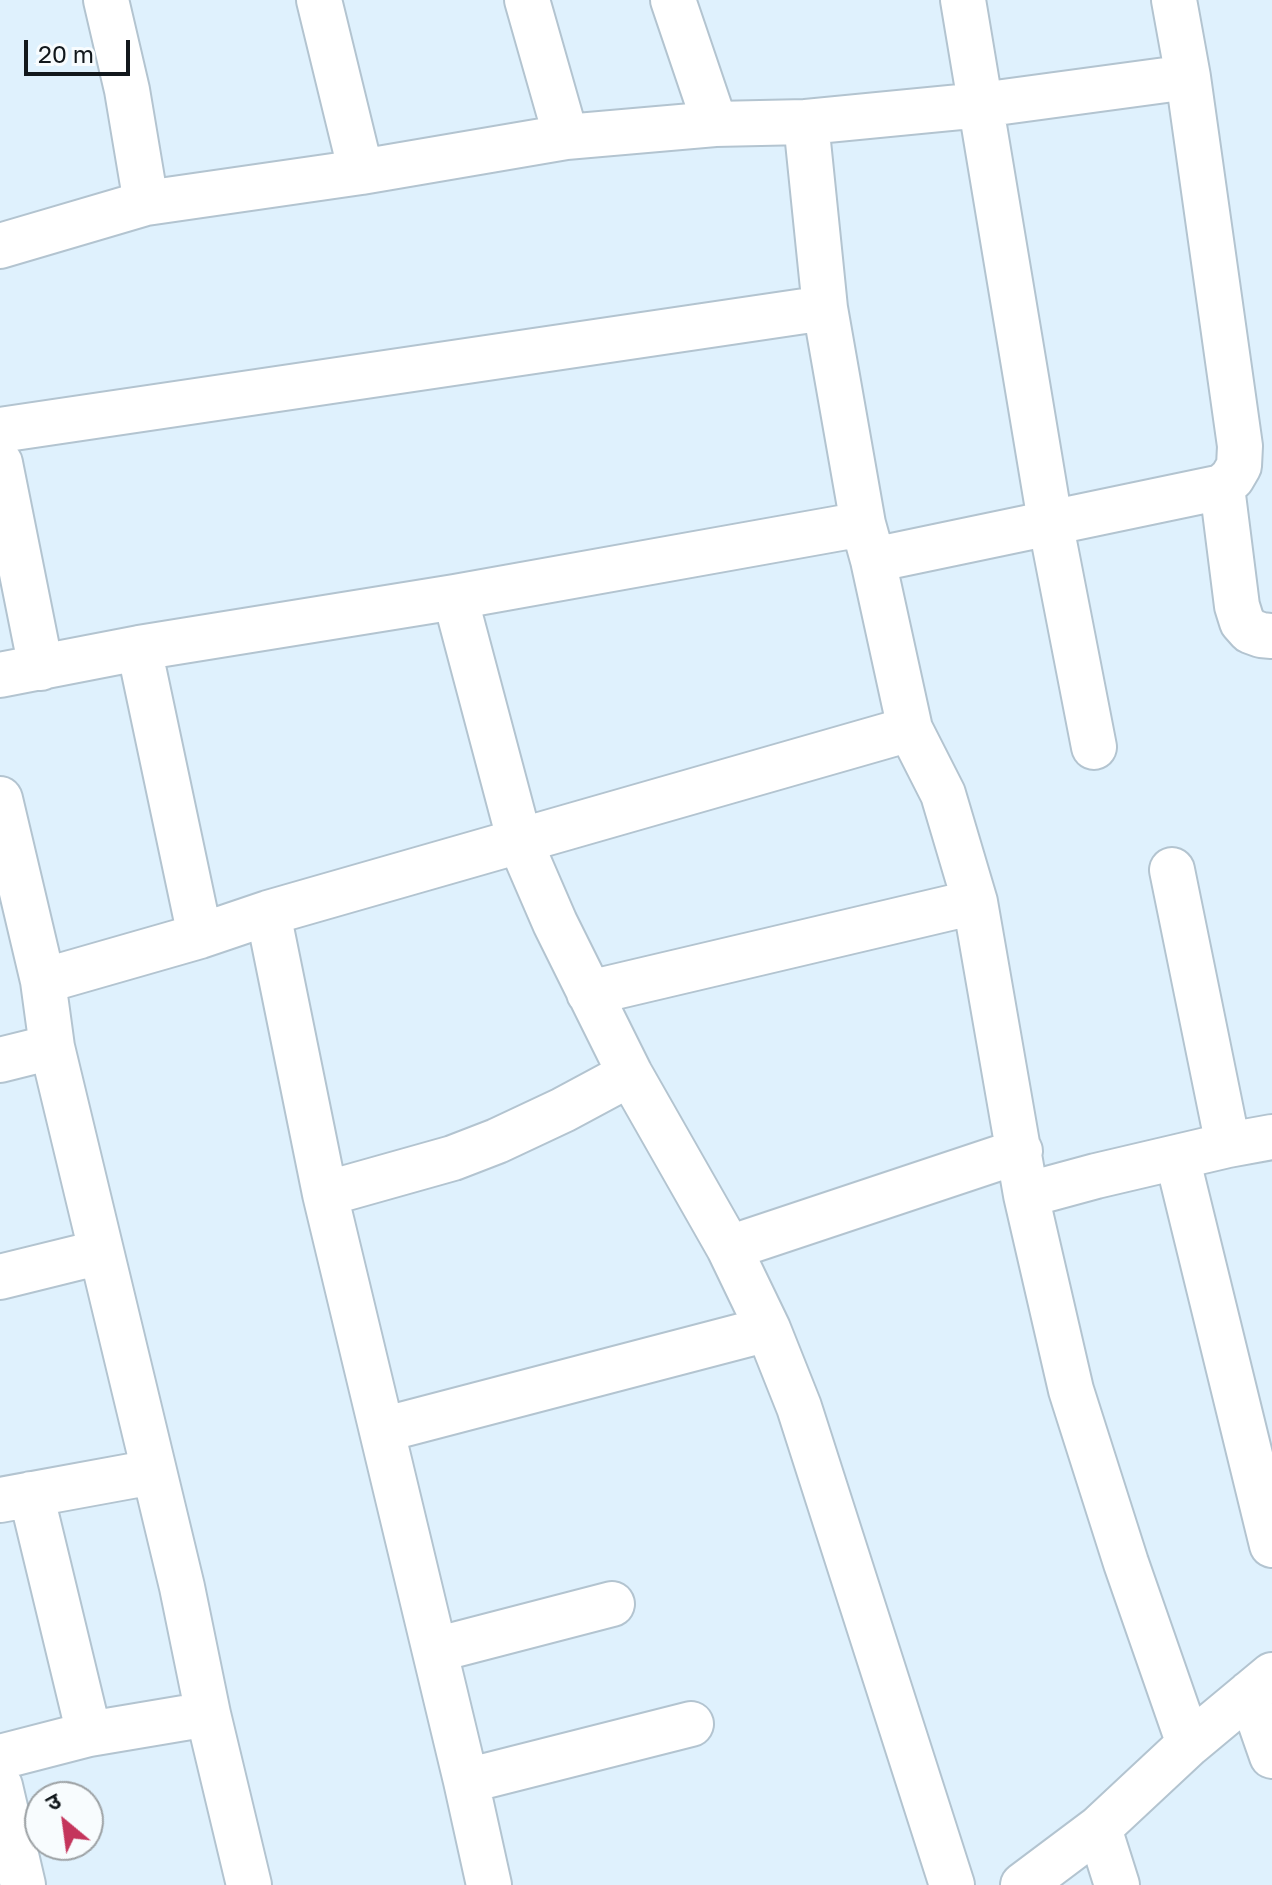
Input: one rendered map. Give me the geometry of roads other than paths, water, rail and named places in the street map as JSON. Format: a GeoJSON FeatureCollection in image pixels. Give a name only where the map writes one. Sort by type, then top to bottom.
{"type":"FeatureCollection","features":[{"type":"Feature","properties":{"kind":"street"},"geometry":{"type":"LineString","coordinates":[[106,0],[127,90],[146,203]]}},
{"type":"Feature","properties":{"kind":"street"},"geometry":{"type":"LineString","coordinates":[[319,0],[361,172]]}},
{"type":"Feature","properties":{"kind":"street"},"geometry":{"type":"LineString","coordinates":[[527,0],[566,137]]}},
{"type":"Feature","properties":{"kind":"street"},"geometry":{"type":"LineString","coordinates":[[673,0],[715,124]]}},
{"type":"Feature","properties":{"kind":"street"},"geometry":{"type":"LineString","coordinates":[[963,0],[1050,521],[1094,747]]}},
{"type":"Feature","properties":{"kind":"street"},"geometry":{"type":"LineString","coordinates":[[0,463],[21,671],[139,648],[455,597],[1050,521],[1222,487],[1239,466],[1240,446],[1188,77],[1174,0]]}},
{"type":"Feature","properties":{"kind":"street"},"geometry":{"type":"LineString","coordinates":[[0,246],[146,203],[361,172],[566,137],[715,124],[806,122],[981,105],[1188,77]]}},
{"type":"Feature","properties":{"kind":"street"},"geometry":{"type":"LineString","coordinates":[[806,122],[825,308],[868,542],[910,729],[943,794],[975,902],[1026,1195],[1071,1390],[1126,1563],[1189,1744]]}},
{"type":"Feature","properties":{"kind":"street"},"geometry":{"type":"LineString","coordinates":[[0,430],[825,308]]}},
{"type":"Feature","properties":{"kind":"street"},"geometry":{"type":"LineString","coordinates":[[1222,487],[1237,606],[1242,622],[1250,631],[1272,636]]}},
{"type":"Feature","properties":{"kind":"street"},"geometry":{"type":"LineString","coordinates":[[455,597],[520,842],[555,923],[630,1074],[729,1248],[768,1329],[799,1407],[952,1885]]}},
{"type":"Feature","properties":{"kind":"street"},"geometry":{"type":"LineString","coordinates":[[139,648],[200,936]]}},
{"type":"Feature","properties":{"kind":"street"},"geometry":{"type":"LineString","coordinates":[[43,981],[268,913],[910,729]]}},
{"type":"Feature","properties":{"kind":"street"},"geometry":{"type":"LineString","coordinates":[[0,799],[43,981],[52,1047],[182,1587],[208,1714],[249,1885]]}},
{"type":"Feature","properties":{"kind":"street"},"geometry":{"type":"LineString","coordinates":[[1172,870],[1228,1145]]}},
{"type":"Feature","properties":{"kind":"street"},"geometry":{"type":"LineString","coordinates":[[589,993],[975,902]]}},
{"type":"Feature","properties":{"kind":"street"},"geometry":{"type":"LineString","coordinates":[[268,913],[325,1194],[489,1885]]}},
{"type":"Feature","properties":{"kind":"street"},"geometry":{"type":"LineString","coordinates":[[0,1060],[52,1047]]}},
{"type":"Feature","properties":{"kind":"street"},"geometry":{"type":"LineString","coordinates":[[325,1194],[453,1158],[497,1141],[630,1074]]}},
{"type":"Feature","properties":{"kind":"street"},"geometry":{"type":"LineString","coordinates":[[1026,1195],[1096,1176],[1272,1137]]}},
{"type":"Feature","properties":{"kind":"street"},"geometry":{"type":"LineString","coordinates":[[729,1248],[1020,1151]]}},
{"type":"Feature","properties":{"kind":"street"},"geometry":{"type":"LineString","coordinates":[[1177,1157],[1272,1545]]}},
{"type":"Feature","properties":{"kind":"street"},"geometry":{"type":"LineString","coordinates":[[0,1277],[101,1252]]}},
{"type":"Feature","properties":{"kind":"street"},"geometry":{"type":"LineString","coordinates":[[382,1430],[768,1329]]}},
{"type":"Feature","properties":{"kind":"street"},"geometry":{"type":"LineString","coordinates":[[89,1734],[15,1497],[153,1472]]}},
{"type":"Feature","properties":{"kind":"street"},"geometry":{"type":"LineString","coordinates":[[435,1650],[612,1604]]}},
{"type":"Feature","properties":{"kind":"street"},"geometry":{"type":"LineString","coordinates":[[1023,1885],[1099,1828],[1189,1744],[1261,1684]]}},
{"type":"Feature","properties":{"kind":"street"},"geometry":{"type":"LineString","coordinates":[[1261,1684],[1272,1756]]}},
{"type":"Feature","properties":{"kind":"street"},"geometry":{"type":"LineString","coordinates":[[0,1757],[89,1734],[208,1714]]}},
{"type":"Feature","properties":{"kind":"street"},"geometry":{"type":"LineString","coordinates":[[466,1781],[691,1724]]}},
{"type":"Feature","properties":{"kind":"street"},"geometry":{"type":"LineString","coordinates":[[0,1786],[23,1885]]}},
{"type":"Feature","properties":{"kind":"street"},"geometry":{"type":"LineString","coordinates":[[1099,1828],[1117,1885]]}}]}
